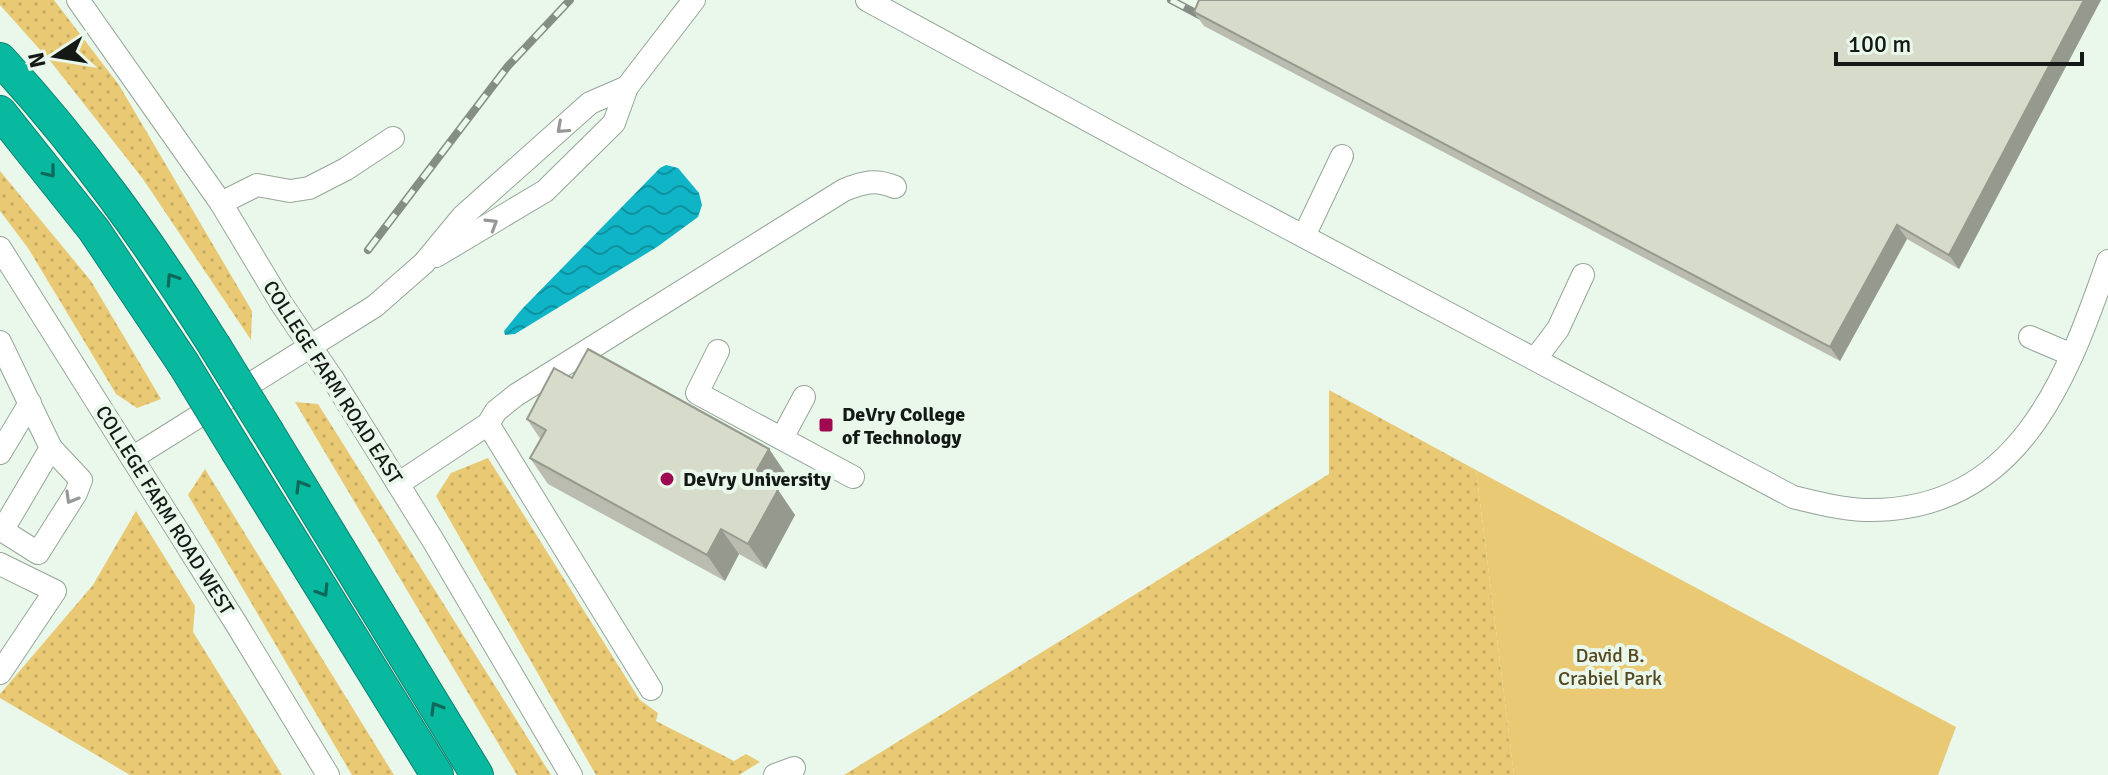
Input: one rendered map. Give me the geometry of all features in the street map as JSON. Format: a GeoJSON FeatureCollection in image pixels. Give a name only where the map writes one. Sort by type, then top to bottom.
{"type":"FeatureCollection","features":[{"type":"Feature","properties":{"kind":"highway"},"geometry":{"type":"LineString","coordinates":[[0,59],[118,201],[214,345],[477,775]]}},
{"type":"Feature","properties":{"kind":"highway"},"geometry":{"type":"LineString","coordinates":[[0,112],[94,230],[183,363],[437,775]]}},
{"type":"Feature","properties":{"kind":"street","name":"COLLEGE FARM ROAD EAST"},"geometry":{"type":"LineString","coordinates":[[78,0],[221,203],[281,303],[398,484],[571,775]]}},
{"type":"Feature","properties":{"kind":"street"},"geometry":{"type":"LineString","coordinates":[[424,263],[545,191],[614,123],[627,87],[694,0]]}},
{"type":"Feature","properties":{"kind":"street"},"geometry":{"type":"LineString","coordinates":[[867,0],[1793,497],[1828,505],[1864,510],[1903,508],[1941,498],[1970,485],[1995,467],[2014,449],[2045,410],[2085,326],[2108,261]]}},
{"type":"Feature","properties":{"kind":"street"},"geometry":{"type":"LineString","coordinates":[[132,458],[375,306],[424,263],[463,216],[590,103],[627,87]]}},
{"type":"Feature","properties":{"kind":"street"},"geometry":{"type":"LineString","coordinates":[[221,203],[257,185],[290,191],[309,188],[346,169],[393,138]]}},
{"type":"Feature","properties":{"kind":"street"},"geometry":{"type":"LineString","coordinates":[[1304,236],[1342,156]]}},
{"type":"Feature","properties":{"kind":"street"},"geometry":{"type":"LineString","coordinates":[[398,484],[488,424],[496,411],[516,395],[844,190],[865,182],[880,181],[895,187]]}},
{"type":"Feature","properties":{"kind":"street","name":"COLLEGE FARM ROAD WEST"},"geometry":{"type":"LineString","coordinates":[[0,248],[328,775]]}},
{"type":"Feature","properties":{"kind":"street"},"geometry":{"type":"LineString","coordinates":[[1536,358],[1558,329],[1583,275]]}},
{"type":"Feature","properties":{"kind":"street"},"geometry":{"type":"LineString","coordinates":[[2030,337],[2072,355]]}},
{"type":"Feature","properties":{"kind":"street"},"geometry":{"type":"LineString","coordinates":[[718,351],[697,393],[853,477]]}},
{"type":"Feature","properties":{"kind":"street"},"geometry":{"type":"LineString","coordinates":[[3,359],[30,403],[51,448],[81,480],[38,553],[1,530],[51,448]]}},
{"type":"Feature","properties":{"kind":"street"},"geometry":{"type":"LineString","coordinates":[[782,438],[804,397]]}},
{"type":"Feature","properties":{"kind":"street"},"geometry":{"type":"LineString","coordinates":[[0,453],[30,403]]}},
{"type":"Feature","properties":{"kind":"street"},"geometry":{"type":"LineString","coordinates":[[488,424],[651,689]]}},
{"type":"Feature","properties":{"kind":"street"},"geometry":{"type":"LineString","coordinates":[[0,564],[55,591],[0,673]]}},
{"type":"Feature","properties":{"kind":"green space"},"geometry":{"type":"Polygon","coordinates":[[[0,0],[54,0],[119,85],[252,311],[251,340],[143,179],[51,62],[0,5],[0,0]]]}},
{"type":"Feature","properties":{"kind":"green space"},"geometry":{"type":"Polygon","coordinates":[[[0,171],[91,281],[161,399],[137,408],[116,394],[28,248],[0,211],[0,171]]]}},
{"type":"Feature","properties":{"kind":"green space"},"geometry":{"type":"Polygon","coordinates":[[[1329,390],[1476,470],[1514,775],[844,775],[1329,474],[1329,390]]]}},
{"type":"Feature","properties":{"kind":"green space"},"geometry":{"type":"Polygon","coordinates":[[[295,402],[318,404],[551,775],[517,775],[295,402]]]}},
{"type":"Feature","properties":{"kind":"green space"},"geometry":{"type":"Polygon","coordinates":[[[488,458],[640,700],[658,713],[656,721],[734,761],[746,754],[760,762],[739,775],[596,775],[436,496],[451,473],[488,458]]]}},
{"type":"Feature","properties":{"kind":"green space"},"geometry":{"type":"Polygon","coordinates":[[[205,469],[394,775],[352,775],[188,495],[205,469]]]}},
{"type":"Feature","properties":{"kind":"green space","name":"David B. Crabiel Park"},"geometry":{"type":"Polygon","coordinates":[[[1476,470],[1956,727],[1938,775],[1514,775],[1476,470]]]}},
{"type":"Feature","properties":{"kind":"green space"},"geometry":{"type":"Polygon","coordinates":[[[136,511],[195,606],[193,632],[282,775],[130,775],[0,698],[0,694],[93,585],[136,511]]]}},
{"type":"Feature","properties":{"kind":"water"},"geometry":{"type":"Polygon","coordinates":[[[666,165],[678,168],[699,193],[702,205],[698,217],[657,247],[515,334],[505,335],[504,331],[522,309],[666,165]]]}},
{"type":"Feature","properties":{"kind":"building"},"geometry":{"type":"Polygon","coordinates":[[[1199,0],[2084,0],[1949,255],[1897,225],[1830,347],[1194,12],[1199,0]]]}},
{"type":"Feature","properties":{"kind":"building","name":"DeVry University"},"geometry":{"type":"Polygon","coordinates":[[[588,349],[769,449],[753,477],[778,490],[748,544],[721,529],[707,555],[530,458],[546,430],[527,419],[554,368],[572,378],[588,349]]]}},
{"type":"Feature","properties":{"kind":"railway"},"geometry":{"type":"LineString","coordinates":[[368,250],[508,66],[570,0]]}},
{"type":"Feature","properties":{"kind":"railway"},"geometry":{"type":"LineString","coordinates":[[1171,0],[1203,17]]}},
{"type":"Feature","properties":{"kind":"place","name":"DeVry College of Technology"},"geometry":{"type":"Point","coordinates":[826,425]}},
{"type":"Feature","properties":{"kind":"place","name":"DeVry University"},"geometry":{"type":"Point","coordinates":[667,479]}}]}
